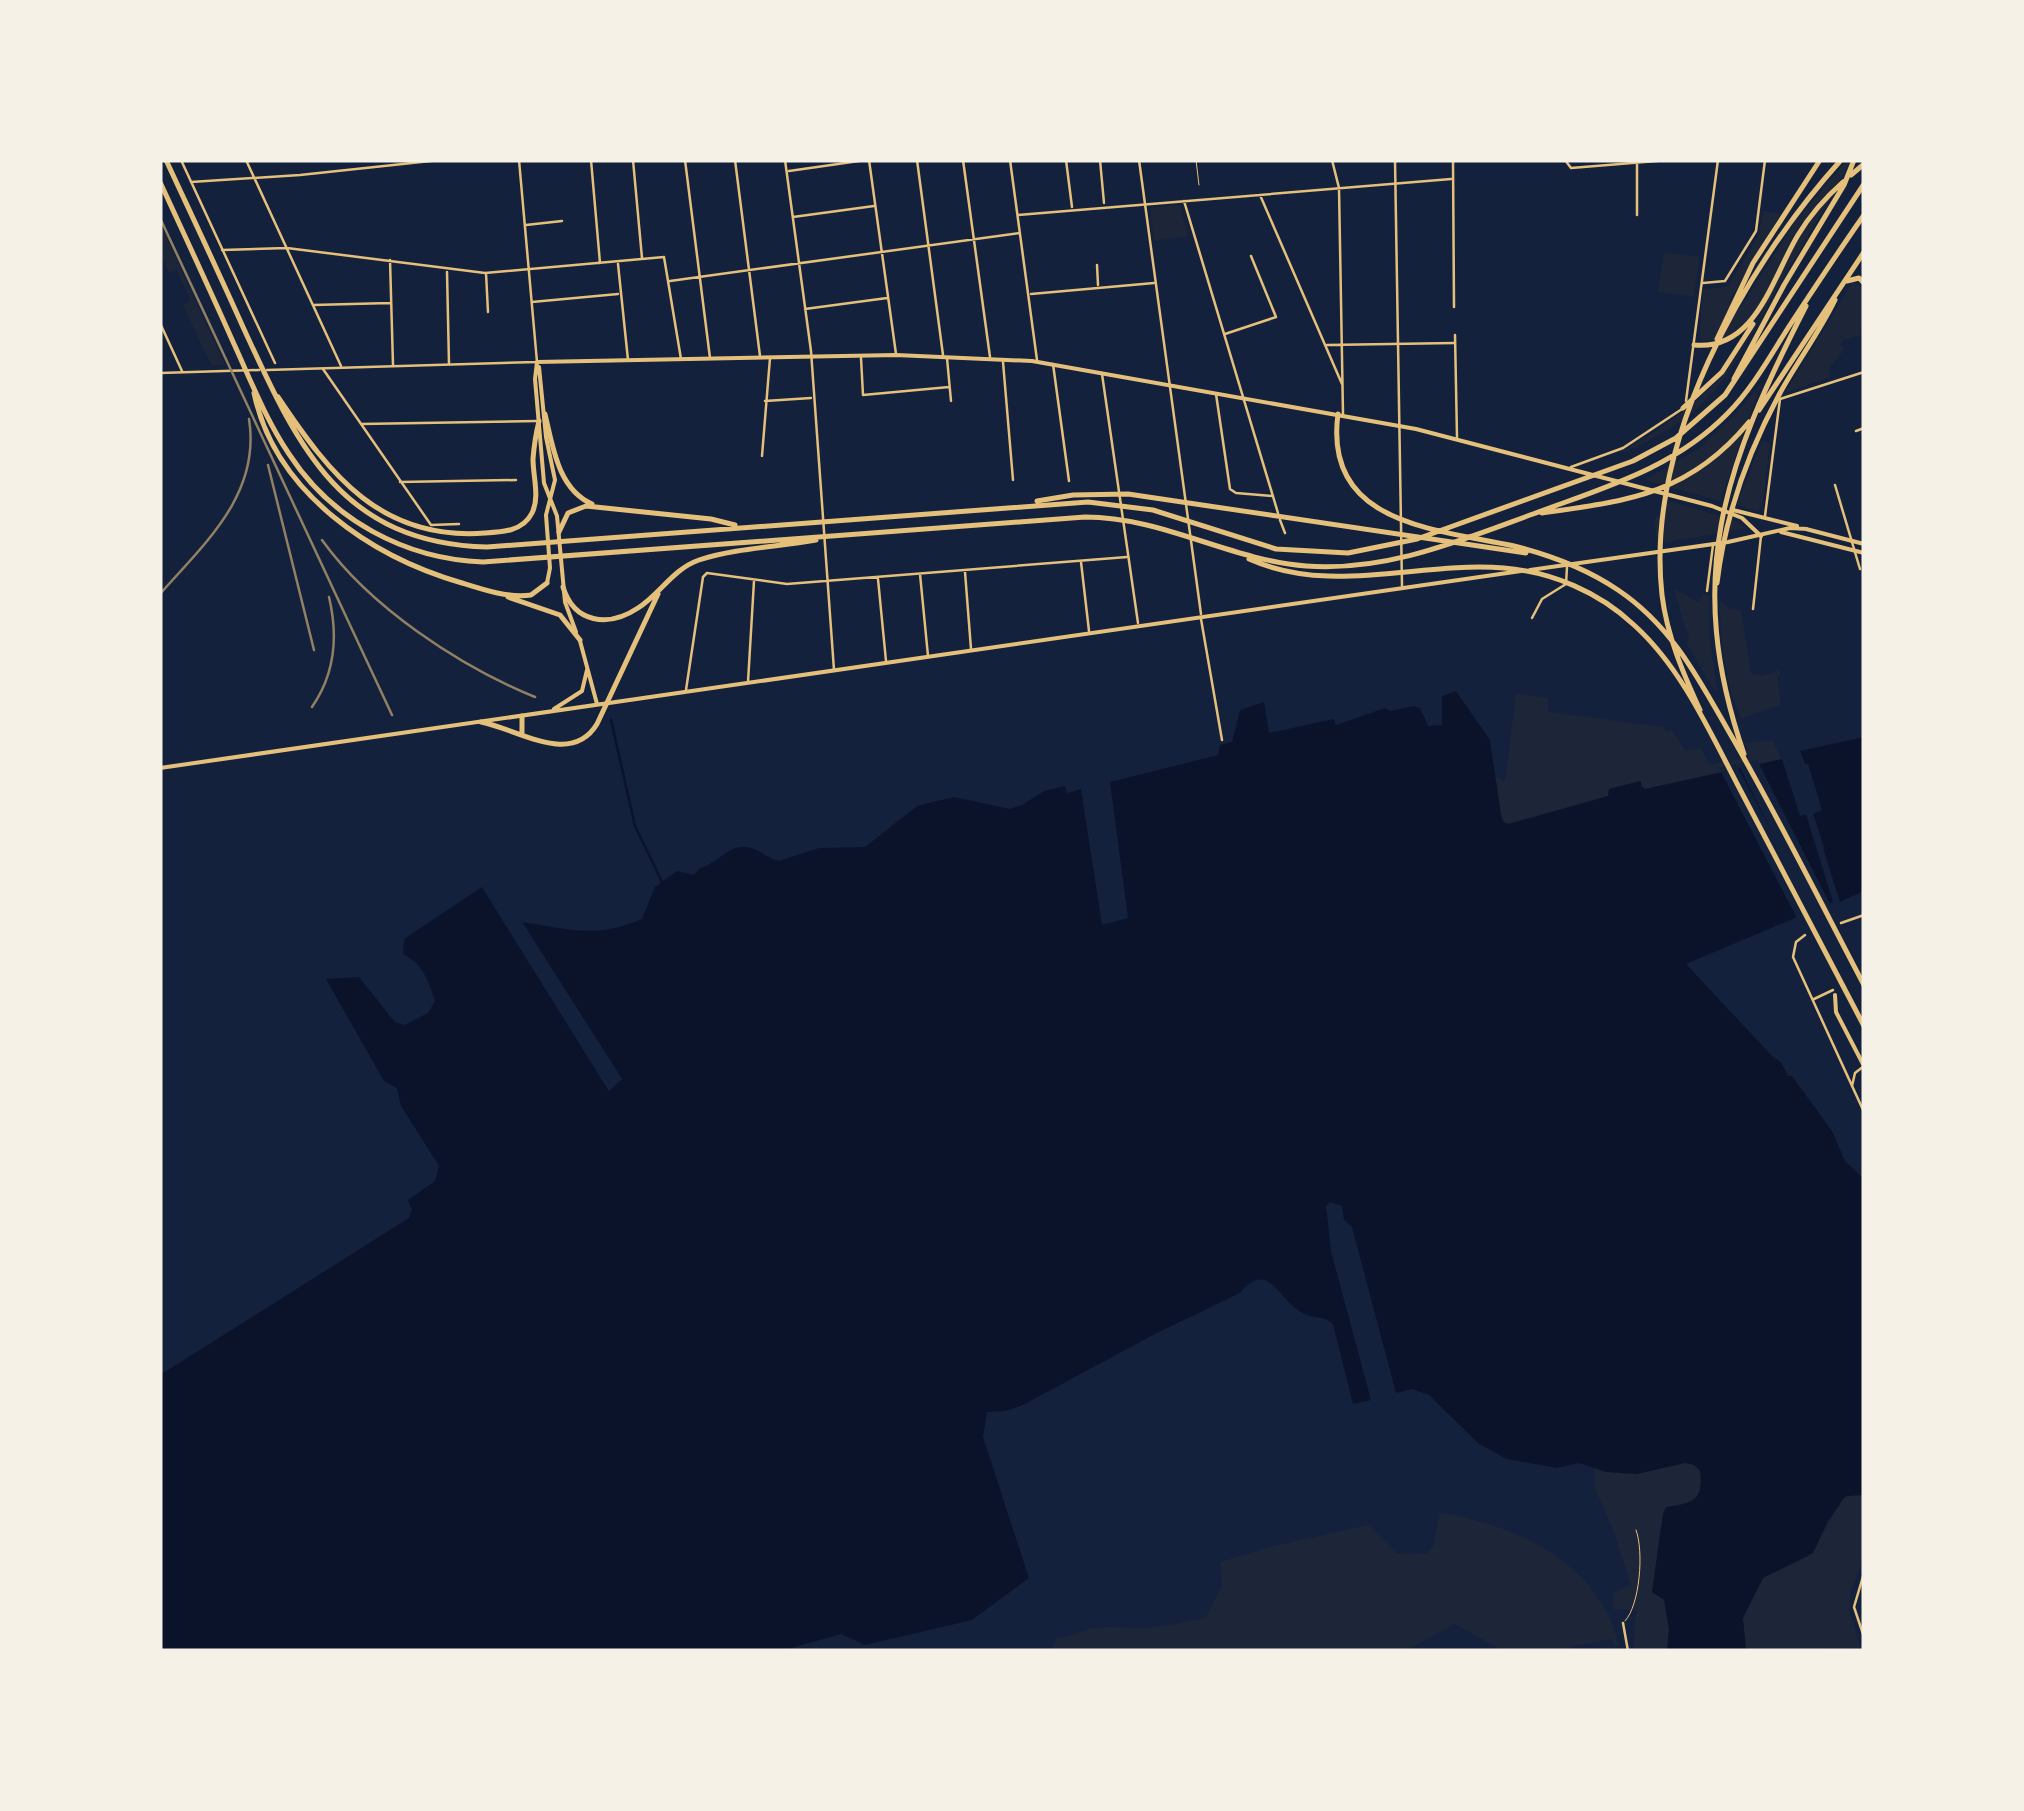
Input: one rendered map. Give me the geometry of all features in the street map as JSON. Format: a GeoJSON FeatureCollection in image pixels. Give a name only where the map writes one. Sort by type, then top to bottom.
{"type":"FeatureCollection","features":[{"type":"Feature","properties":{"kind":"highway"},"geometry":{"type":"LineString","coordinates":[[166,160],[268,382],[293,432],[314,462],[339,489],[374,515],[451,544],[488,547],[1024,505],[1115,503],[1295,552],[1338,553],[1416,540],[1607,471],[1650,454],[1676,438],[1725,394],[1864,184]]}},
{"type":"Feature","properties":{"kind":"highway"},"geometry":{"type":"LineString","coordinates":[[1735,304],[1779,238],[1841,160]]}},
{"type":"Feature","properties":{"kind":"highway"},"geometry":{"type":"LineString","coordinates":[[1725,394],[1844,185],[1854,160]]}},
{"type":"Feature","properties":{"kind":"highway"},"geometry":{"type":"LineString","coordinates":[[1712,736],[1673,646],[1660,572],[1662,526],[1690,410],[1711,358],[1754,263],[1818,162]]}},
{"type":"Feature","properties":{"kind":"highway"},"geometry":{"type":"LineString","coordinates":[[1683,408],[1727,366],[1810,217],[1864,164]]}},
{"type":"Feature","properties":{"kind":"highway"},"geometry":{"type":"LineString","coordinates":[[160,182],[275,430],[300,469],[331,503],[361,525],[402,546],[446,558],[493,562],[817,539]]}},
{"type":"Feature","properties":{"kind":"highway"},"geometry":{"type":"LineString","coordinates":[[1231,551],[1300,566],[1388,561],[1610,486],[1680,453],[1731,410],[1754,381],[1864,215]]}},
{"type":"Feature","properties":{"kind":"highway"},"geometry":{"type":"LineString","coordinates":[[1529,515],[1628,500],[1671,486],[1716,457],[1796,360],[1864,252]]}},
{"type":"Feature","properties":{"kind":"highway"},"geometry":{"type":"LineString","coordinates":[[1844,282],[1854,278],[1864,283]]}},
{"type":"Feature","properties":{"kind":"highway"},"geometry":{"type":"LineString","coordinates":[[1731,726],[1718,664],[1714,616],[1716,554],[1762,394],[1820,280]]}},
{"type":"Feature","properties":{"kind":"highway"},"geometry":{"type":"LineString","coordinates":[[1694,345],[1713,345],[1736,336],[1762,303]]}},
{"type":"Feature","properties":{"kind":"highway"},"geometry":{"type":"LineString","coordinates":[[1731,499],[1796,360]]}},
{"type":"Feature","properties":{"kind":"highway"},"geometry":{"type":"LineString","coordinates":[[251,381],[258,411],[298,479],[326,510],[368,544],[394,558],[560,616],[580,640]]}},
{"type":"Feature","properties":{"kind":"highway"},"geometry":{"type":"LineString","coordinates":[[268,382],[314,449],[344,484],[393,517],[440,533],[504,532],[527,520],[535,503],[533,460],[539,421]]}},
{"type":"Feature","properties":{"kind":"highway"},"geometry":{"type":"LineString","coordinates":[[545,414],[567,484],[582,499],[605,507]]}},
{"type":"Feature","properties":{"kind":"highway"},"geometry":{"type":"LineString","coordinates":[[1341,415],[1337,442],[1344,468],[1366,499],[1400,521],[1548,557],[1615,588],[1650,614],[1680,648],[1731,726],[1864,985]]}},
{"type":"Feature","properties":{"kind":"highway"},"geometry":{"type":"LineString","coordinates":[[1024,505],[1052,498],[1124,494],[1548,557]]}},
{"type":"Feature","properties":{"kind":"highway"},"geometry":{"type":"LineString","coordinates":[[559,532],[564,518],[574,508],[605,507],[711,519],[742,527]]}},
{"type":"Feature","properties":{"kind":"highway"},"geometry":{"type":"LineString","coordinates":[[563,587],[567,600],[578,613],[602,620],[635,610],[688,564],[704,558],[845,535],[1057,518],[1129,520],[1195,538],[1291,572],[1379,576],[1501,568],[1538,573],[1581,589],[1620,613],[1648,638],[1670,667],[1712,736],[1864,1026]]}},
{"type":"Feature","properties":{"kind":"highway"},"geometry":{"type":"LineString","coordinates":[[481,722],[547,743],[571,745],[585,739],[595,728],[653,602],[669,579]]}},
{"type":"Feature","properties":{"kind":"highway"},"geometry":{"type":"LineString","coordinates":[[496,592],[527,596],[547,583]]}},
{"type":"Feature","properties":{"kind":"highway"},"geometry":{"type":"LineString","coordinates":[[522,716],[523,734]]}},
{"type":"Feature","properties":{"kind":"main road"},"geometry":{"type":"LineString","coordinates":[[538,362],[896,355],[1053,364],[1400,425],[1862,542]]}},
{"type":"Feature","properties":{"kind":"main road"},"geometry":{"type":"LineString","coordinates":[[538,362],[546,444],[556,480],[546,516],[550,568],[547,583]]}},
{"type":"Feature","properties":{"kind":"main road"},"geometry":{"type":"LineString","coordinates":[[538,362],[544,483],[559,532],[566,607],[587,660],[598,704]]}},
{"type":"Feature","properties":{"kind":"main road"},"geometry":{"type":"LineString","coordinates":[[1721,509],[1745,520],[1760,536]]}},
{"type":"Feature","properties":{"kind":"main road"},"geometry":{"type":"LineString","coordinates":[[160,768],[1807,529]]}},
{"type":"Feature","properties":{"kind":"main road"},"geometry":{"type":"LineString","coordinates":[[1776,532],[1864,553]]}},
{"type":"Feature","properties":{"kind":"main road"},"geometry":{"type":"LineString","coordinates":[[546,712],[582,690],[587,660]]}},
{"type":"Feature","properties":{"kind":"main road"},"geometry":{"type":"LineString","coordinates":[[1834,993],[1836,1012],[1864,1066]]}},
{"type":"Feature","properties":{"kind":"street"},"geometry":{"type":"LineString","coordinates":[[181,160],[275,363]]}},
{"type":"Feature","properties":{"kind":"street"},"geometry":{"type":"LineString","coordinates":[[246,160],[342,367]]}},
{"type":"Feature","properties":{"kind":"street"},"geometry":{"type":"LineString","coordinates":[[191,182],[440,160]]}},
{"type":"Feature","properties":{"kind":"street"},"geometry":{"type":"LineString","coordinates":[[160,373],[538,362],[519,160]]}},
{"type":"Feature","properties":{"kind":"street"},"geometry":{"type":"LineString","coordinates":[[591,160],[600,264]]}},
{"type":"Feature","properties":{"kind":"street"},"geometry":{"type":"LineString","coordinates":[[633,160],[642,260]]}},
{"type":"Feature","properties":{"kind":"street"},"geometry":{"type":"LineString","coordinates":[[685,160],[711,359]]}},
{"type":"Feature","properties":{"kind":"street"},"geometry":{"type":"LineString","coordinates":[[735,160],[760,357]]}},
{"type":"Feature","properties":{"kind":"street"},"geometry":{"type":"LineString","coordinates":[[785,160],[810,356],[834,670]]}},
{"type":"Feature","properties":{"kind":"street"},"geometry":{"type":"LineString","coordinates":[[787,171],[868,160],[896,355]]}},
{"type":"Feature","properties":{"kind":"street"},"geometry":{"type":"LineString","coordinates":[[917,160],[951,402]]}},
{"type":"Feature","properties":{"kind":"street"},"geometry":{"type":"LineString","coordinates":[[963,160],[990,358]]}},
{"type":"Feature","properties":{"kind":"street"},"geometry":{"type":"LineString","coordinates":[[1010,160],[1038,362]]}},
{"type":"Feature","properties":{"kind":"street"},"geometry":{"type":"LineString","coordinates":[[1066,160],[1072,208]]}},
{"type":"Feature","properties":{"kind":"street"},"geometry":{"type":"LineString","coordinates":[[1100,160],[1104,206]]}},
{"type":"Feature","properties":{"kind":"street"},"geometry":{"type":"LineString","coordinates":[[1139,160],[1167,383],[1222,740]]}},
{"type":"Feature","properties":{"kind":"street"},"geometry":{"type":"LineString","coordinates":[[1332,160],[1339,188],[1341,415]]}},
{"type":"Feature","properties":{"kind":"street"},"geometry":{"type":"LineString","coordinates":[[1396,160],[1402,588]]}},
{"type":"Feature","properties":{"kind":"street"},"geometry":{"type":"LineString","coordinates":[[1452,160],[1454,307]]}},
{"type":"Feature","properties":{"kind":"street"},"geometry":{"type":"LineString","coordinates":[[1565,160],[1567,166],[1669,160]]}},
{"type":"Feature","properties":{"kind":"street"},"geometry":{"type":"LineString","coordinates":[[1570,468],[1628,446],[1683,408],[1718,160]]}},
{"type":"Feature","properties":{"kind":"street"},"geometry":{"type":"LineString","coordinates":[[1702,282],[1724,281],[1754,235],[1766,160]]}},
{"type":"Feature","properties":{"kind":"street"},"geometry":{"type":"LineString","coordinates":[[1637,163],[1637,215]]}},
{"type":"Feature","properties":{"kind":"street"},"geometry":{"type":"LineString","coordinates":[[1018,215],[1452,178]]}},
{"type":"Feature","properties":{"kind":"street"},"geometry":{"type":"LineString","coordinates":[[1260,194],[1343,386]]}},
{"type":"Feature","properties":{"kind":"street"},"geometry":{"type":"LineString","coordinates":[[1184,201],[1285,533]]}},
{"type":"Feature","properties":{"kind":"street"},"geometry":{"type":"LineString","coordinates":[[793,217],[876,206]]}},
{"type":"Feature","properties":{"kind":"street"},"geometry":{"type":"LineString","coordinates":[[524,225],[562,221]]}},
{"type":"Feature","properties":{"kind":"street"},"geometry":{"type":"LineString","coordinates":[[668,281],[1020,233]]}},
{"type":"Feature","properties":{"kind":"street"},"geometry":{"type":"LineString","coordinates":[[222,250],[287,248],[486,273],[664,257],[681,360]]}},
{"type":"Feature","properties":{"kind":"street"},"geometry":{"type":"LineString","coordinates":[[1224,334],[1276,318],[1251,256]]}},
{"type":"Feature","properties":{"kind":"street"},"geometry":{"type":"LineString","coordinates":[[390,260],[393,366]]}},
{"type":"Feature","properties":{"kind":"street"},"geometry":{"type":"LineString","coordinates":[[618,262],[628,361]]}},
{"type":"Feature","properties":{"kind":"street"},"geometry":{"type":"LineString","coordinates":[[1097,265],[1098,286]]}},
{"type":"Feature","properties":{"kind":"street"},"geometry":{"type":"LineString","coordinates":[[447,269],[449,366]]}},
{"type":"Feature","properties":{"kind":"street"},"geometry":{"type":"LineString","coordinates":[[486,273],[488,312]]}},
{"type":"Feature","properties":{"kind":"street"},"geometry":{"type":"LineString","coordinates":[[1028,294],[1154,283]]}},
{"type":"Feature","properties":{"kind":"street"},"geometry":{"type":"LineString","coordinates":[[531,302],[620,294]]}},
{"type":"Feature","properties":{"kind":"street"},"geometry":{"type":"LineString","coordinates":[[805,308],[888,298]]}},
{"type":"Feature","properties":{"kind":"street"},"geometry":{"type":"LineString","coordinates":[[312,305],[391,303]]}},
{"type":"Feature","properties":{"kind":"street"},"geometry":{"type":"LineString","coordinates":[[160,323],[182,372]]}},
{"type":"Feature","properties":{"kind":"street"},"geometry":{"type":"LineString","coordinates":[[1455,336],[1457,438]]}},
{"type":"Feature","properties":{"kind":"street"},"geometry":{"type":"LineString","coordinates":[[1324,345],[1455,343]]}},
{"type":"Feature","properties":{"kind":"street"},"geometry":{"type":"LineString","coordinates":[[861,355],[863,395],[949,386]]}},
{"type":"Feature","properties":{"kind":"street"},"geometry":{"type":"LineString","coordinates":[[762,456],[770,357]]}},
{"type":"Feature","properties":{"kind":"street"},"geometry":{"type":"LineString","coordinates":[[1003,359],[1013,480]]}},
{"type":"Feature","properties":{"kind":"street"},"geometry":{"type":"LineString","coordinates":[[1053,364],[1069,481]]}},
{"type":"Feature","properties":{"kind":"street"},"geometry":{"type":"LineString","coordinates":[[322,368],[431,526],[458,524]]}},
{"type":"Feature","properties":{"kind":"street"},"geometry":{"type":"LineString","coordinates":[[1102,372],[1138,626]]}},
{"type":"Feature","properties":{"kind":"street"},"geometry":{"type":"LineString","coordinates":[[1765,517],[1780,398],[1864,372]]}},
{"type":"Feature","properties":{"kind":"street"},"geometry":{"type":"LineString","coordinates":[[1216,392],[1229,486],[1236,493],[1274,496]]}},
{"type":"Feature","properties":{"kind":"street"},"geometry":{"type":"LineString","coordinates":[[765,401],[812,398]]}},
{"type":"Feature","properties":{"kind":"street"},"geometry":{"type":"LineString","coordinates":[[360,424],[539,421]]}},
{"type":"Feature","properties":{"kind":"street"},"geometry":{"type":"LineString","coordinates":[[1856,431],[1864,428]]}},
{"type":"Feature","properties":{"kind":"street"},"geometry":{"type":"LineString","coordinates":[[399,482],[516,480]]}},
{"type":"Feature","properties":{"kind":"street"},"geometry":{"type":"LineString","coordinates":[[1835,486],[1860,570]]}},
{"type":"Feature","properties":{"kind":"street"},"geometry":{"type":"LineString","coordinates":[[1753,608],[1760,536]]}},
{"type":"Feature","properties":{"kind":"street"},"geometry":{"type":"LineString","coordinates":[[1854,550],[1862,542]]}},
{"type":"Feature","properties":{"kind":"street"},"geometry":{"type":"LineString","coordinates":[[1707,591],[1712,544]]}},
{"type":"Feature","properties":{"kind":"street"},"geometry":{"type":"LineString","coordinates":[[686,692],[703,578],[708,572],[784,584],[1128,557]]}},
{"type":"Feature","properties":{"kind":"street"},"geometry":{"type":"LineString","coordinates":[[1081,562],[1089,633]]}},
{"type":"Feature","properties":{"kind":"street"},"geometry":{"type":"LineString","coordinates":[[1532,618],[1542,599],[1566,584],[1567,566]]}},
{"type":"Feature","properties":{"kind":"street"},"geometry":{"type":"LineString","coordinates":[[965,571],[971,650]]}},
{"type":"Feature","properties":{"kind":"street"},"geometry":{"type":"LineString","coordinates":[[920,574],[928,657]]}},
{"type":"Feature","properties":{"kind":"street"},"geometry":{"type":"LineString","coordinates":[[878,577],[886,664]]}},
{"type":"Feature","properties":{"kind":"street"},"geometry":{"type":"LineString","coordinates":[[748,683],[754,581]]}},
{"type":"Feature","properties":{"kind":"street"},"geometry":{"type":"LineString","coordinates":[[1841,923],[1863,917]]}},
{"type":"Feature","properties":{"kind":"street"},"geometry":{"type":"LineString","coordinates":[[1805,935],[1794,945],[1793,956],[1864,1112]]}},
{"type":"Feature","properties":{"kind":"street"},"geometry":{"type":"LineString","coordinates":[[1812,999],[1834,993]]}},
{"type":"Feature","properties":{"kind":"street"},"geometry":{"type":"LineString","coordinates":[[1852,1088],[1853,1076],[1864,1066]]}},
{"type":"Feature","properties":{"kind":"street"},"geometry":{"type":"LineString","coordinates":[[1864,1573],[1854,1607],[1864,1637]]}},
{"type":"Feature","properties":{"kind":"street"},"geometry":{"type":"LineString","coordinates":[[1623,1623],[1628,1651]]}},
{"type":"Feature","properties":{"kind":"lane"},"geometry":{"type":"LineString","coordinates":[[1196,160],[1199,185]]}},
{"type":"Feature","properties":{"kind":"lane"},"geometry":{"type":"LineString","coordinates":[[1623,1623],[1632,1614],[1642,1548],[1636,1530]]}},
{"type":"Feature","properties":{"kind":"shaded area"},"geometry":{"type":"Polygon","coordinates":[[[1847,160],[1841,178],[1799,227],[1767,293],[1742,328],[1727,337],[1699,340],[1703,290],[1727,286],[1732,280],[1759,234],[1763,211],[1781,214],[1730,300],[1741,307],[1795,222],[1847,160]]]}},
{"type":"Feature","properties":{"kind":"shaded area"},"geometry":{"type":"Polygon","coordinates":[[[1831,196],[1731,369],[1716,389],[1677,424],[1618,455],[1685,409],[1729,367],[1752,331],[1803,230],[1831,196]]]}},
{"type":"Feature","properties":{"kind":"shaded area"},"geometry":{"type":"Polygon","coordinates":[[[1180,205],[1188,236],[1154,241],[1150,208],[1180,205]]]}},
{"type":"Feature","properties":{"kind":"shaded area"},"geometry":{"type":"Polygon","coordinates":[[[160,224],[225,365],[211,365],[183,305],[191,301],[177,270],[169,273],[160,253],[160,224]]]}},
{"type":"Feature","properties":{"kind":"shaded area"},"geometry":{"type":"Polygon","coordinates":[[[1664,253],[1699,257],[1694,297],[1658,292],[1664,253]]]}},
{"type":"Feature","properties":{"kind":"shaded area"},"geometry":{"type":"Polygon","coordinates":[[[1853,281],[1862,288],[1864,335],[1843,340],[1840,345],[1845,349],[1828,369],[1830,377],[1785,393],[1853,281]]]}},
{"type":"Feature","properties":{"kind":"shaded area"},"geometry":{"type":"Polygon","coordinates":[[[1762,382],[1720,501],[1645,480],[1698,449],[1736,414],[1762,382]]]}},
{"type":"Feature","properties":{"kind":"shaded area"},"geometry":{"type":"Polygon","coordinates":[[[1762,441],[1770,443],[1762,507],[1757,511],[1737,505],[1762,441]]]}},
{"type":"Feature","properties":{"kind":"shaded area"},"geometry":{"type":"Polygon","coordinates":[[[1670,501],[1747,528],[1657,544],[1655,519],[1670,501]]]}},
{"type":"Feature","properties":{"kind":"shaded area"},"geometry":{"type":"Polygon","coordinates":[[[1674,589],[1698,602],[1703,593],[1709,596],[1709,633],[1717,690],[1687,644],[1689,639],[1674,589]]]}},
{"type":"Feature","properties":{"kind":"shaded area"},"geometry":{"type":"Polygon","coordinates":[[[1720,601],[1741,610],[1751,674],[1762,676],[1779,670],[1781,675],[1777,676],[1781,704],[1741,719],[1724,661],[1720,601]]]}},
{"type":"Feature","properties":{"kind":"shaded area"},"geometry":{"type":"Polygon","coordinates":[[[1456,691],[1490,740],[1501,815],[1503,822],[1509,824],[1608,796],[1609,789],[1641,781],[1645,789],[1782,759],[1800,815],[1806,814],[1825,851],[1813,813],[1821,810],[1800,751],[1864,737],[1864,891],[1840,902],[1834,884],[1829,885],[1833,902],[1686,964],[1781,1062],[1832,1131],[1845,1161],[1864,1179],[1864,1495],[1843,1499],[1813,1553],[1763,1578],[1743,1618],[1746,1651],[1667,1651],[1669,1629],[1664,1600],[1652,1592],[1663,1514],[1666,1507],[1689,1502],[1698,1495],[1700,1471],[1685,1463],[1637,1474],[1606,1472],[1579,1463],[1557,1468],[1507,1459],[1479,1444],[1429,1395],[1412,1389],[1396,1393],[1352,1227],[1344,1220],[1342,1206],[1330,1202],[1326,1206],[1331,1251],[1371,1400],[1353,1404],[1333,1324],[1304,1314],[1273,1285],[1259,1280],[1021,1406],[987,1412],[983,1437],[1029,1578],[972,1620],[865,1645],[841,1634],[781,1651],[160,1651],[160,1375],[409,1218],[412,1210],[408,1200],[435,1181],[439,1166],[401,1106],[397,1088],[384,1081],[326,979],[359,977],[395,1022],[404,1025],[428,1013],[435,1001],[420,968],[403,954],[404,939],[482,887],[609,1091],[622,1079],[521,922],[582,931],[626,925],[642,919],[655,887],[677,871],[694,875],[734,848],[751,848],[779,861],[819,848],[865,847],[917,806],[954,797],[1010,809],[1044,791],[1065,786],[1067,793],[1081,789],[1102,925],[1128,918],[1110,782],[1218,755],[1220,745],[1232,742],[1240,710],[1264,702],[1269,733],[1334,719],[1336,725],[1385,708],[1390,711],[1414,706],[1420,708],[1428,726],[1442,725],[1442,696],[1456,691]]]}},
{"type":"Feature","properties":{"kind":"shaded area"},"geometry":{"type":"Polygon","coordinates":[[[1516,694],[1548,698],[1548,712],[1663,727],[1667,732],[1671,730],[1686,751],[1701,748],[1709,765],[1748,756],[1745,743],[1772,740],[1782,759],[1645,789],[1640,781],[1609,789],[1608,796],[1506,824],[1495,776],[1505,782],[1516,694]]]}},
{"type":"Feature","properties":{"kind":"shaded area"},"geometry":{"type":"Polygon","coordinates":[[[1698,1459],[1707,1494],[1660,1530],[1653,1591],[1664,1599],[1669,1629],[1667,1651],[1633,1651],[1636,1610],[1613,1609],[1613,1593],[1631,1585],[1595,1489],[1595,1466],[1698,1459]]]}},
{"type":"Feature","properties":{"kind":"shaded area"},"geometry":{"type":"Polygon","coordinates":[[[1864,1495],[1864,1557],[1851,1591],[1849,1610],[1861,1648],[1746,1651],[1743,1618],[1763,1578],[1808,1557],[1843,1499],[1864,1495]]]}},
{"type":"Feature","properties":{"kind":"shaded area"},"geometry":{"type":"Polygon","coordinates":[[[1440,1513],[1497,1527],[1551,1553],[1594,1592],[1619,1645],[1615,1647],[1611,1639],[1574,1646],[1568,1651],[1503,1651],[1455,1624],[1405,1651],[1051,1651],[1057,1637],[1090,1629],[1150,1628],[1205,1618],[1222,1586],[1220,1562],[1266,1548],[1368,1525],[1396,1553],[1425,1554],[1433,1547],[1440,1513]]]}},
{"type":"Feature","properties":{"kind":"pier"},"geometry":{"type":"Polygon","coordinates":[[[1800,751],[1822,810],[1813,814],[1841,907],[1833,902],[1806,814],[1800,816],[1781,755],[1787,757],[1803,809],[1809,810],[1816,807],[1796,753],[1800,751]]]}},
{"type":"Feature","properties":{"kind":"pier"},"geometry":{"type":"Polygon","coordinates":[[[1757,760],[1832,908],[1799,922],[1719,768],[1736,764],[1774,836],[1738,764],[1757,760]]]}},
{"type":"Feature","properties":{"kind":"pier"},"geometry":{"type":"Polygon","coordinates":[[[486,884],[610,1084],[616,1078],[517,924],[519,917],[622,1079],[609,1091],[482,887],[486,884]]]}},
{"type":"Feature","properties":{"kind":"waterway"},"geometry":{"type":"LineString","coordinates":[[611,720],[635,826],[662,882]]}},
{"type":"Feature","properties":{"kind":"railway"},"geometry":{"type":"LineString","coordinates":[[160,218],[392,715]]}},
{"type":"Feature","properties":{"kind":"railway"},"geometry":{"type":"LineString","coordinates":[[160,594],[211,536],[238,494],[250,446],[249,419]]}},
{"type":"Feature","properties":{"kind":"railway"},"geometry":{"type":"LineString","coordinates":[[268,465],[314,650]]}},
{"type":"Feature","properties":{"kind":"railway"},"geometry":{"type":"LineString","coordinates":[[322,540],[365,588],[418,632],[476,669],[535,697]]}},
{"type":"Feature","properties":{"kind":"railway"},"geometry":{"type":"LineString","coordinates":[[312,707],[330,668],[333,626],[329,597]]}}]}
